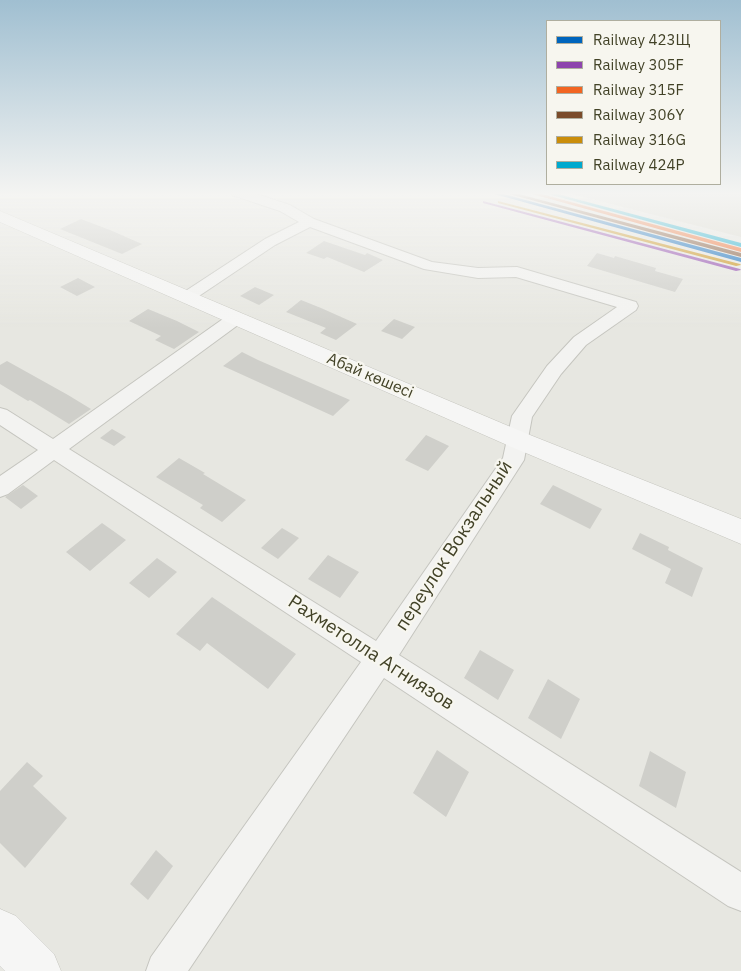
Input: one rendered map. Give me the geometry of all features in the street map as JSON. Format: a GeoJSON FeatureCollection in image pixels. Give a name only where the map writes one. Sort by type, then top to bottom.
{"type":"FeatureCollection","features":[{"type":"Feature","properties":{"kind":"main road","name":"Абай көшесі"},"geometry":{"type":"LineString","coordinates":[[49,237],[516,439],[741,532]]}},
{"type":"Feature","properties":{"kind":"main road"},"geometry":{"type":"LineString","coordinates":[[0,932],[37,971]]}},
{"type":"Feature","properties":{"kind":"street"},"geometry":{"type":"LineString","coordinates":[[187,297],[279,237]]}},
{"type":"Feature","properties":{"kind":"street","name":"переулок Вокзальный"},"geometry":{"type":"LineString","coordinates":[[165,971],[380,658],[513,460],[522,416],[554,370],[580,341],[630,306],[517,272],[478,273],[429,266],[351,237]]}},
{"type":"Feature","properties":{"kind":"street"},"geometry":{"type":"LineString","coordinates":[[0,488],[236,318]]}},
{"type":"Feature","properties":{"kind":"street","name":"Рахметолла Агниязов"},"geometry":{"type":"LineString","coordinates":[[0,416],[380,658],[741,893]]}},
{"type":"Feature","properties":{"kind":"building"},"geometry":{"type":"Polygon","coordinates":[[[81,237],[127,237],[142,244],[122,254],[81,237]]]}},
{"type":"Feature","properties":{"kind":"building"},"geometry":{"type":"Polygon","coordinates":[[[324,241],[365,255],[367,253],[383,260],[364,272],[327,257],[324,259],[306,253],[324,241]]]}},
{"type":"Feature","properties":{"kind":"building"},"geometry":{"type":"Polygon","coordinates":[[[597,253],[614,258],[615,256],[656,268],[655,271],[683,279],[675,292],[587,266],[597,253]]]}},
{"type":"Feature","properties":{"kind":"building"},"geometry":{"type":"Polygon","coordinates":[[[78,278],[95,287],[77,296],[60,287],[78,278]]]}},
{"type":"Feature","properties":{"kind":"building"},"geometry":{"type":"Polygon","coordinates":[[[255,287],[274,295],[259,305],[240,296],[255,287]]]}},
{"type":"Feature","properties":{"kind":"building"},"geometry":{"type":"Polygon","coordinates":[[[301,300],[357,324],[336,340],[320,333],[326,328],[286,312],[301,300]]]}},
{"type":"Feature","properties":{"kind":"building"},"geometry":{"type":"Polygon","coordinates":[[[148,309],[199,332],[174,349],[155,340],[161,336],[129,321],[148,309]]]}},
{"type":"Feature","properties":{"kind":"building"},"geometry":{"type":"Polygon","coordinates":[[[394,319],[415,327],[402,339],[381,331],[394,319]]]}},
{"type":"Feature","properties":{"kind":"building"},"geometry":{"type":"Polygon","coordinates":[[[242,352],[350,400],[333,416],[223,366],[242,352]]]}},
{"type":"Feature","properties":{"kind":"building"},"geometry":{"type":"Polygon","coordinates":[[[7,361],[91,409],[69,424],[30,400],[28,401],[0,384],[0,365],[7,361]]]}},
{"type":"Feature","properties":{"kind":"building"},"geometry":{"type":"Polygon","coordinates":[[[112,429],[126,437],[114,446],[100,438],[112,429]]]}},
{"type":"Feature","properties":{"kind":"building"},"geometry":{"type":"Polygon","coordinates":[[[426,435],[449,446],[428,471],[405,460],[426,435]]]}},
{"type":"Feature","properties":{"kind":"building"},"geometry":{"type":"Polygon","coordinates":[[[179,458],[246,500],[222,522],[200,508],[203,505],[156,477],[179,458]]]}},
{"type":"Feature","properties":{"kind":"building"},"geometry":{"type":"Polygon","coordinates":[[[23,485],[38,496],[21,509],[5,497],[23,485]]]}},
{"type":"Feature","properties":{"kind":"building"},"geometry":{"type":"Polygon","coordinates":[[[553,485],[602,509],[590,529],[540,504],[553,485]]]}},
{"type":"Feature","properties":{"kind":"building"},"geometry":{"type":"Polygon","coordinates":[[[102,523],[126,540],[90,571],[66,552],[102,523]]]}},
{"type":"Feature","properties":{"kind":"building"},"geometry":{"type":"Polygon","coordinates":[[[282,528],[299,538],[278,559],[261,548],[282,528]]]}},
{"type":"Feature","properties":{"kind":"building"},"geometry":{"type":"Polygon","coordinates":[[[640,533],[669,547],[668,550],[703,568],[692,597],[665,583],[671,569],[632,549],[640,533]]]}},
{"type":"Feature","properties":{"kind":"building"},"geometry":{"type":"Polygon","coordinates":[[[328,555],[359,572],[340,598],[308,579],[328,555]]]}},
{"type":"Feature","properties":{"kind":"building"},"geometry":{"type":"Polygon","coordinates":[[[157,558],[177,572],[149,598],[129,583],[157,558]]]}},
{"type":"Feature","properties":{"kind":"building"},"geometry":{"type":"Polygon","coordinates":[[[212,597],[296,654],[268,689],[207,643],[200,651],[176,634],[212,597]]]}},
{"type":"Feature","properties":{"kind":"building"},"geometry":{"type":"Polygon","coordinates":[[[480,650],[514,670],[498,700],[464,678],[480,650]]]}},
{"type":"Feature","properties":{"kind":"building"},"geometry":{"type":"Polygon","coordinates":[[[548,679],[580,699],[561,739],[528,718],[548,679]]]}},
{"type":"Feature","properties":{"kind":"building"},"geometry":{"type":"Polygon","coordinates":[[[437,750],[469,772],[446,817],[413,793],[437,750]]]}},
{"type":"Feature","properties":{"kind":"building"},"geometry":{"type":"Polygon","coordinates":[[[650,751],[686,772],[676,808],[639,786],[650,751]]]}},
{"type":"Feature","properties":{"kind":"building"},"geometry":{"type":"Polygon","coordinates":[[[27,762],[43,776],[33,786],[67,818],[25,868],[0,843],[0,791],[27,762]]]}},
{"type":"Feature","properties":{"kind":"building"},"geometry":{"type":"Polygon","coordinates":[[[156,850],[173,866],[148,900],[130,884],[156,850]]]}},
{"type":"Feature","properties":{"kind":"rail line","name":"305F"},"geometry":{"type":"LineString","coordinates":[[616,237],[738,270]]}},
{"type":"Feature","properties":{"kind":"rail line","name":"316G"},"geometry":{"type":"LineString","coordinates":[[633,237],[738,265]]}},
{"type":"Feature","properties":{"kind":"rail line","name":"423Щ"},"geometry":{"type":"LineString","coordinates":[[657,237],[741,260]]}},
{"type":"Feature","properties":{"kind":"rail line","name":"306Y"},"geometry":{"type":"LineString","coordinates":[[674,237],[741,255]]}},
{"type":"Feature","properties":{"kind":"rail line","name":"315F"},"geometry":{"type":"LineString","coordinates":[[694,237],[741,250]]}},
{"type":"Feature","properties":{"kind":"rail line","name":"424Р"},"geometry":{"type":"LineString","coordinates":[[712,237],[741,245]]}}]}
